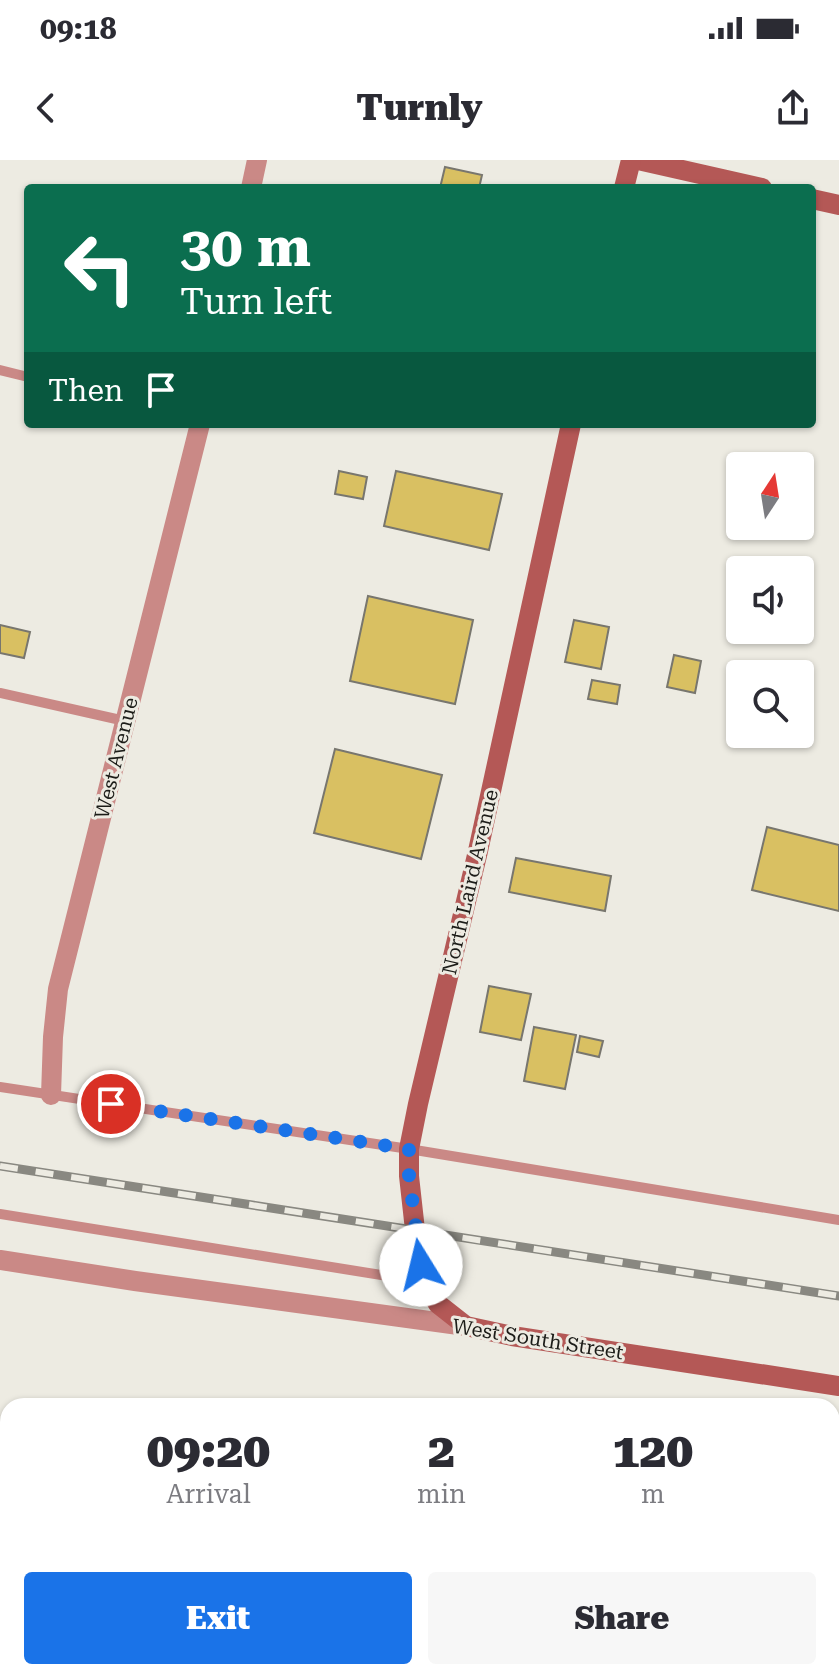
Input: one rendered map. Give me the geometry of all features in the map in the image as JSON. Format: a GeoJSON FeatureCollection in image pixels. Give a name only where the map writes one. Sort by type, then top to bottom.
{"type":"FeatureCollection","features":[{"type":"Feature","properties":{"kind":"street"},"geometry":{"type":"LineString","coordinates":[[252,184],[257,160]]}},
{"type":"Feature","properties":{"kind":"street"},"geometry":{"type":"LineString","coordinates":[[625,184],[631,160]]}},
{"type":"Feature","properties":{"kind":"street"},"geometry":{"type":"LineString","coordinates":[[638,160],[744,184]]}},
{"type":"Feature","properties":{"kind":"street"},"geometry":{"type":"LineString","coordinates":[[816,200],[839,205]]}},
{"type":"Feature","properties":{"kind":"street","name":"West Avenue"},"geometry":{"type":"LineString","coordinates":[[51,1095],[58,989],[199,428]]}},
{"type":"Feature","properties":{"kind":"street","name":"North Laird Avenue"},"geometry":{"type":"LineString","coordinates":[[466,1326],[438,1304],[425,1282],[416,1239],[409,1149],[570,428]]}},
{"type":"Feature","properties":{"kind":"street","name":"West South Street"},"geometry":{"type":"LineString","coordinates":[[0,1260],[466,1326],[512,1336],[839,1386]]}},
{"type":"Feature","properties":{"kind":"lane"},"geometry":{"type":"LineString","coordinates":[[0,370],[24,376]]}},
{"type":"Feature","properties":{"kind":"lane"},"geometry":{"type":"LineString","coordinates":[[0,693],[125,721]]}},
{"type":"Feature","properties":{"kind":"lane"},"geometry":{"type":"LineString","coordinates":[[0,1087],[409,1149],[839,1220]]}},
{"type":"Feature","properties":{"kind":"lane"},"geometry":{"type":"LineString","coordinates":[[0,1214],[425,1282]]}},
{"type":"Feature","properties":{"kind":"building"},"geometry":{"type":"Polygon","coordinates":[[[445,167],[482,175],[480,184],[441,184],[445,167]]]}},
{"type":"Feature","properties":{"kind":"building"},"geometry":{"type":"Polygon","coordinates":[[[339,471],[367,477],[363,499],[335,494],[339,471]]]}},
{"type":"Feature","properties":{"kind":"building"},"geometry":{"type":"Polygon","coordinates":[[[396,471],[502,494],[489,550],[384,526],[396,471]]]}},
{"type":"Feature","properties":{"kind":"building"},"geometry":{"type":"Polygon","coordinates":[[[368,596],[473,620],[455,704],[350,681],[368,596]]]}},
{"type":"Feature","properties":{"kind":"building"},"geometry":{"type":"Polygon","coordinates":[[[574,620],[609,627],[601,669],[565,662],[574,620]]]}},
{"type":"Feature","properties":{"kind":"building"},"geometry":{"type":"Polygon","coordinates":[[[0,625],[30,632],[24,658],[0,653],[0,625]]]}},
{"type":"Feature","properties":{"kind":"building"},"geometry":{"type":"Polygon","coordinates":[[[674,655],[701,661],[695,693],[667,687],[674,655]]]}},
{"type":"Feature","properties":{"kind":"building"},"geometry":{"type":"Polygon","coordinates":[[[592,680],[620,685],[617,704],[588,699],[592,680]]]}},
{"type":"Feature","properties":{"kind":"building"},"geometry":{"type":"Polygon","coordinates":[[[335,749],[442,775],[421,859],[314,833],[335,749]]]}},
{"type":"Feature","properties":{"kind":"building"},"geometry":{"type":"Polygon","coordinates":[[[767,827],[839,845],[839,911],[752,890],[767,827]]]}},
{"type":"Feature","properties":{"kind":"building"},"geometry":{"type":"Polygon","coordinates":[[[516,858],[611,876],[605,911],[509,892],[516,858]]]}},
{"type":"Feature","properties":{"kind":"building"},"geometry":{"type":"Polygon","coordinates":[[[489,986],[531,994],[521,1040],[480,1032],[489,986]]]}},
{"type":"Feature","properties":{"kind":"building"},"geometry":{"type":"Polygon","coordinates":[[[534,1027],[576,1035],[565,1089],[524,1081],[534,1027]]]}},
{"type":"Feature","properties":{"kind":"building"},"geometry":{"type":"Polygon","coordinates":[[[580,1036],[603,1041],[599,1057],[577,1052],[580,1036]]]}},
{"type":"Feature","properties":{"kind":"railway"},"geometry":{"type":"LineString","coordinates":[[0,1166],[839,1296]]}},
{"type":"Feature","properties":{"kind":"route"},"geometry":{"type":"LineString","coordinates":[[111,1104],[409,1149],[409,1176],[421,1265]]}}]}
